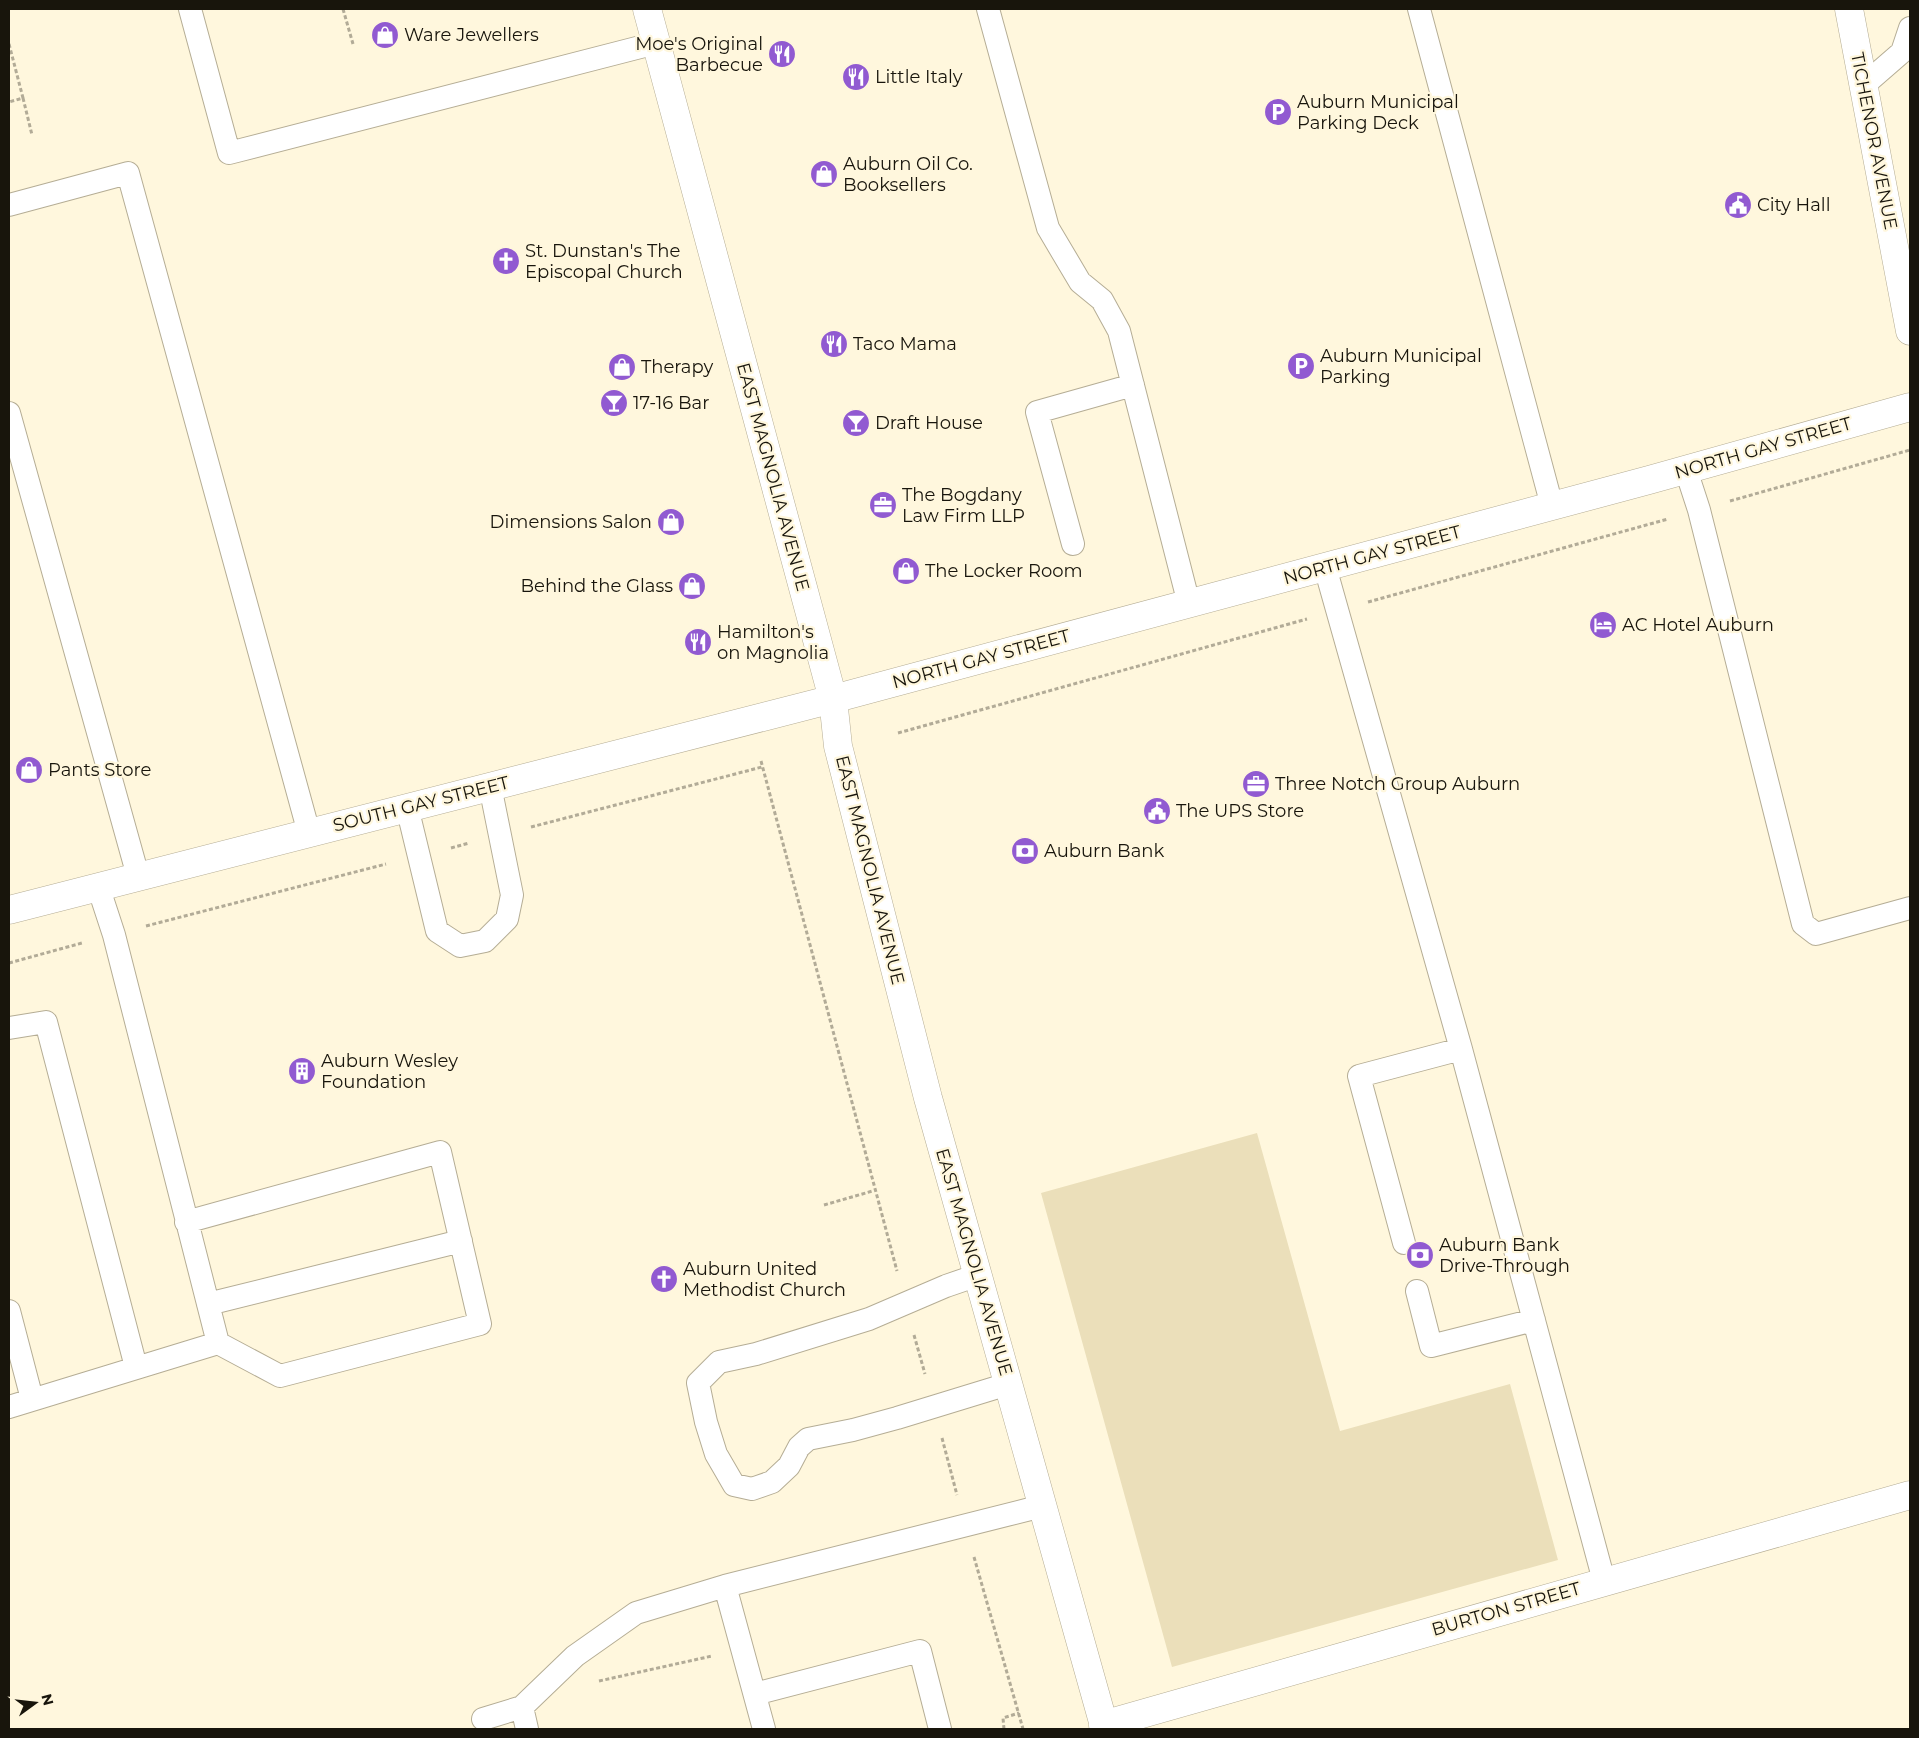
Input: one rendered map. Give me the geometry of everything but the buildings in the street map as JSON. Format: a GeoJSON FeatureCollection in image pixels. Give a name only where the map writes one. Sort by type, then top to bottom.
{"type":"FeatureCollection","features":[{"type":"Feature","properties":{"kind":"street","name":"EAST MAGNOLIA AVENUE"},"geometry":{"type":"LineString","coordinates":[[647,9],[833,699],[838,746],[928,1098],[1104,1727]]}},
{"type":"Feature","properties":{"kind":"street","name":"TICHENOR AVENUE"},"geometry":{"type":"LineString","coordinates":[[1849,9],[1910,332]]}},
{"type":"Feature","properties":{"kind":"street","name":"NORTH GAY STREET"},"geometry":{"type":"LineString","coordinates":[[833,699],[1686,470],[1910,407]]}},
{"type":"Feature","properties":{"kind":"street","name":"SOUTH GAY STREET"},"geometry":{"type":"LineString","coordinates":[[9,910],[833,699]]}},
{"type":"Feature","properties":{"kind":"street","name":"BURTON STREET"},"geometry":{"type":"LineString","coordinates":[[1104,1727],[1604,1581],[1910,1495]]}},
{"type":"Feature","properties":{"kind":"lane"},"geometry":{"type":"LineString","coordinates":[[190,9],[229,153],[656,42]]}},
{"type":"Feature","properties":{"kind":"lane"},"geometry":{"type":"LineString","coordinates":[[988,9],[1048,228],[1080,282],[1102,300],[1119,331],[1189,604]]}},
{"type":"Feature","properties":{"kind":"lane"},"geometry":{"type":"LineString","coordinates":[[1419,9],[1552,506]]}},
{"type":"Feature","properties":{"kind":"lane"},"geometry":{"type":"LineString","coordinates":[[1864,85],[1902,52],[1910,28]]}},
{"type":"Feature","properties":{"kind":"lane"},"geometry":{"type":"LineString","coordinates":[[9,205],[128,173],[309,832]]}},
{"type":"Feature","properties":{"kind":"lane"},"geometry":{"type":"LineString","coordinates":[[1073,544],[1037,412],[1133,385]]}},
{"type":"Feature","properties":{"kind":"lane"},"geometry":{"type":"LineString","coordinates":[[9,413],[138,876]]}},
{"type":"Feature","properties":{"kind":"lane"},"geometry":{"type":"LineString","coordinates":[[1686,470],[1698,510],[1802,924],[1816,934],[1910,908]]}},
{"type":"Feature","properties":{"kind":"lane"},"geometry":{"type":"LineString","coordinates":[[1325,567],[1461,1049],[1604,1581]]}},
{"type":"Feature","properties":{"kind":"lane"},"geometry":{"type":"LineString","coordinates":[[407,807],[437,931],[460,946],[485,941],[507,919],[512,895],[490,786]]}},
{"type":"Feature","properties":{"kind":"lane"},"geometry":{"type":"LineString","coordinates":[[98,886],[114,935],[218,1342]]}},
{"type":"Feature","properties":{"kind":"lane"},"geometry":{"type":"LineString","coordinates":[[9,1028],[46,1022],[136,1367]]}},
{"type":"Feature","properties":{"kind":"lane"},"geometry":{"type":"LineString","coordinates":[[1404,1243],[1359,1076],[1461,1049]]}},
{"type":"Feature","properties":{"kind":"lane"},"geometry":{"type":"LineString","coordinates":[[9,1407],[218,1342],[280,1376],[480,1324],[440,1152],[186,1222]]}},
{"type":"Feature","properties":{"kind":"lane"},"geometry":{"type":"LineString","coordinates":[[208,1304],[461,1241]]}},
{"type":"Feature","properties":{"kind":"lane"},"geometry":{"type":"LineString","coordinates":[[978,1275],[946,1286],[869,1319],[756,1354],[719,1362],[698,1383],[706,1422],[716,1454],[734,1485],[752,1489],[772,1482],[789,1466],[800,1447],[808,1439],[853,1430],[1008,1384]]}},
{"type":"Feature","properties":{"kind":"lane"},"geometry":{"type":"LineString","coordinates":[[1417,1291],[1431,1346],[1534,1320]]}},
{"type":"Feature","properties":{"kind":"lane"},"geometry":{"type":"LineString","coordinates":[[9,1311],[32,1399]]}},
{"type":"Feature","properties":{"kind":"lane"},"geometry":{"type":"LineString","coordinates":[[483,1719],[522,1707],[575,1656],[636,1613],[725,1586],[1042,1506]]}},
{"type":"Feature","properties":{"kind":"lane"},"geometry":{"type":"LineString","coordinates":[[725,1586],[764,1729]]}},
{"type":"Feature","properties":{"kind":"lane"},"geometry":{"type":"LineString","coordinates":[[755,1694],[920,1651],[940,1729]]}},
{"type":"Feature","properties":{"kind":"lane"},"geometry":{"type":"LineString","coordinates":[[522,1707],[527,1729]]}},
{"type":"Feature","properties":{"kind":"path"},"geometry":{"type":"LineString","coordinates":[[343,9],[352,44]]}},
{"type":"Feature","properties":{"kind":"path"},"geometry":{"type":"LineString","coordinates":[[9,44],[32,135]]}},
{"type":"Feature","properties":{"kind":"path"},"geometry":{"type":"LineString","coordinates":[[9,102],[23,98]]}},
{"type":"Feature","properties":{"kind":"path"},"geometry":{"type":"LineString","coordinates":[[1892,448],[1894,455]]}},
{"type":"Feature","properties":{"kind":"path"},"geometry":{"type":"LineString","coordinates":[[898,732],[1910,450]]}},
{"type":"Feature","properties":{"kind":"path"},"geometry":{"type":"LineString","coordinates":[[915,722],[916,727]]}},
{"type":"Feature","properties":{"kind":"path"},"geometry":{"type":"LineString","coordinates":[[761,761],[966,1526],[1023,1729]]}},
{"type":"Feature","properties":{"kind":"path"},"geometry":{"type":"LineString","coordinates":[[221,900],[222,907]]}},
{"type":"Feature","properties":{"kind":"path"},"geometry":{"type":"LineString","coordinates":[[824,1205],[876,1190]]}},
{"type":"Feature","properties":{"kind":"path"},"geometry":{"type":"LineString","coordinates":[[593,1683],[712,1656],[714,1665]]}},
{"type":"Feature","properties":{"kind":"path"},"geometry":{"type":"LineString","coordinates":[[1004,1729],[1002,1718],[1019,1714]]}},
{"type":"Feature","properties":{"kind":"shaded area"},"geometry":{"type":"Polygon","coordinates":[[[1257,1133],[1340,1431],[1510,1384],[1558,1560],[1172,1667],[1041,1193],[1257,1133]]]}},
{"type":"Feature","properties":{"kind":"place","name":"Ware Jewellers"},"geometry":{"type":"Point","coordinates":[385,35]}},
{"type":"Feature","properties":{"kind":"place","name":"Moe's Original Barbecue"},"geometry":{"type":"Point","coordinates":[782,54]}},
{"type":"Feature","properties":{"kind":"place","name":"Little Italy"},"geometry":{"type":"Point","coordinates":[856,77]}},
{"type":"Feature","properties":{"kind":"place","name":"Auburn Municipal Parking Deck"},"geometry":{"type":"Point","coordinates":[1278,112]}},
{"type":"Feature","properties":{"kind":"place","name":"Auburn Oil Co. Booksellers"},"geometry":{"type":"Point","coordinates":[824,174]}},
{"type":"Feature","properties":{"kind":"place","name":"City Hall"},"geometry":{"type":"Point","coordinates":[1738,205]}},
{"type":"Feature","properties":{"kind":"place","name":"St. Dunstan's The Episcopal Church"},"geometry":{"type":"Point","coordinates":[506,261]}},
{"type":"Feature","properties":{"kind":"place","name":"Taco Mama"},"geometry":{"type":"Point","coordinates":[834,344]}},
{"type":"Feature","properties":{"kind":"place","name":"Auburn Municipal Parking"},"geometry":{"type":"Point","coordinates":[1301,366]}},
{"type":"Feature","properties":{"kind":"place","name":"Therapy"},"geometry":{"type":"Point","coordinates":[622,367]}},
{"type":"Feature","properties":{"kind":"place","name":"17-16 Bar"},"geometry":{"type":"Point","coordinates":[614,403]}},
{"type":"Feature","properties":{"kind":"place","name":"Draft House"},"geometry":{"type":"Point","coordinates":[856,423]}},
{"type":"Feature","properties":{"kind":"place","name":"The Bogdany Law Firm LLP"},"geometry":{"type":"Point","coordinates":[883,505]}},
{"type":"Feature","properties":{"kind":"place","name":"Dimensions Salon"},"geometry":{"type":"Point","coordinates":[671,522]}},
{"type":"Feature","properties":{"kind":"place","name":"The Locker Room"},"geometry":{"type":"Point","coordinates":[906,571]}},
{"type":"Feature","properties":{"kind":"place","name":"Behind the Glass"},"geometry":{"type":"Point","coordinates":[692,586]}},
{"type":"Feature","properties":{"kind":"place","name":"AC Hotel Auburn"},"geometry":{"type":"Point","coordinates":[1603,625]}},
{"type":"Feature","properties":{"kind":"place","name":"Hamilton's on Magnolia"},"geometry":{"type":"Point","coordinates":[698,642]}},
{"type":"Feature","properties":{"kind":"place","name":"Pants Store"},"geometry":{"type":"Point","coordinates":[29,770]}},
{"type":"Feature","properties":{"kind":"place","name":"Three Notch Group Auburn"},"geometry":{"type":"Point","coordinates":[1256,784]}},
{"type":"Feature","properties":{"kind":"place","name":"The UPS Store"},"geometry":{"type":"Point","coordinates":[1157,811]}},
{"type":"Feature","properties":{"kind":"place","name":"Auburn Bank"},"geometry":{"type":"Point","coordinates":[1025,851]}},
{"type":"Feature","properties":{"kind":"place","name":"Auburn Wesley Foundation"},"geometry":{"type":"Point","coordinates":[302,1071]}},
{"type":"Feature","properties":{"kind":"place","name":"Auburn Bank Drive-Through"},"geometry":{"type":"Point","coordinates":[1420,1255]}},
{"type":"Feature","properties":{"kind":"place","name":"Auburn United Methodist Church"},"geometry":{"type":"Point","coordinates":[664,1279]}}]}
